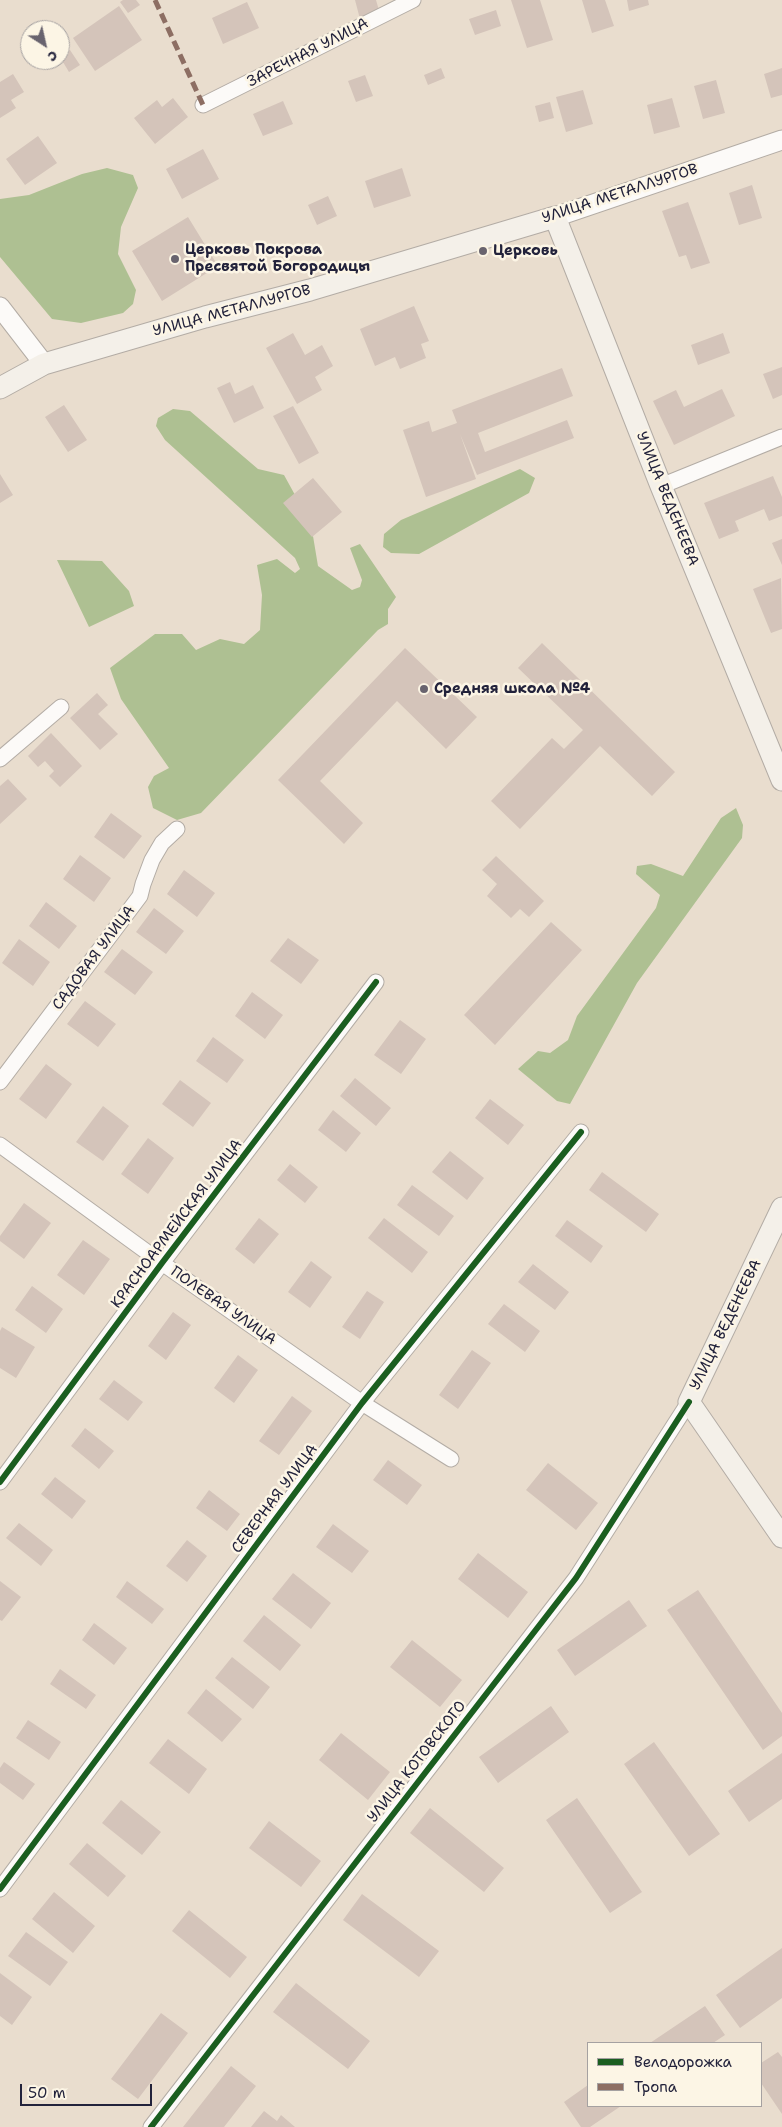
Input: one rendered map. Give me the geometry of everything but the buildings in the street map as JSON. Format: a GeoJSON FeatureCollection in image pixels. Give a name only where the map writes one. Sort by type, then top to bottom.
{"type":"FeatureCollection","features":[{"type":"Feature","properties":{"kind":"main road","name":"УЛИЦА МЕТАЛЛУРГОВ"},"geometry":{"type":"LineString","coordinates":[[0,388],[44,364],[205,317],[310,290],[555,217]]}},
{"type":"Feature","properties":{"kind":"main road","name":"УЛИЦА ВЕДЕНЕЕВА"},"geometry":{"type":"LineString","coordinates":[[555,217],[782,780]]}},
{"type":"Feature","properties":{"kind":"main road","name":"УЛИЦА ВЕДЕНЕЕВА"},"geometry":{"type":"LineString","coordinates":[[782,1208],[689,1402],[782,1537]]}},
{"type":"Feature","properties":{"kind":"street","name":"ЗАРЕЧНАЯ УЛИЦА"},"geometry":{"type":"LineString","coordinates":[[203,106],[413,0]]}},
{"type":"Feature","properties":{"kind":"street","name":"УЛИЦА МЕТАЛЛУРГОВ"},"geometry":{"type":"LineString","coordinates":[[555,217],[782,140]]}},
{"type":"Feature","properties":{"kind":"street"},"geometry":{"type":"LineString","coordinates":[[0,307],[44,364]]}},
{"type":"Feature","properties":{"kind":"street"},"geometry":{"type":"LineString","coordinates":[[662,486],[782,438]]}},
{"type":"Feature","properties":{"kind":"street"},"geometry":{"type":"LineString","coordinates":[[0,759],[61,707]]}},
{"type":"Feature","properties":{"kind":"street","name":"САДОВАЯ УЛИЦА"},"geometry":{"type":"LineString","coordinates":[[0,1082],[140,896],[152,860],[162,843],[177,829]]}},
{"type":"Feature","properties":{"kind":"street","name":"КРАСНОАРМЕЙСКАЯ УЛИЦА"},"geometry":{"type":"LineString","coordinates":[[0,1482],[162,1263],[376,982]]}},
{"type":"Feature","properties":{"kind":"street","name":"СЕВЕРНАЯ УЛИЦА"},"geometry":{"type":"LineString","coordinates":[[0,1889],[362,1403],[581,1132]]}},
{"type":"Feature","properties":{"kind":"street","name":"ПОЛЕВАЯ УЛИЦА"},"geometry":{"type":"LineString","coordinates":[[0,1144],[162,1263],[362,1403],[451,1459]]}},
{"type":"Feature","properties":{"kind":"street","name":"УЛИЦА КОТОВСКОГО"},"geometry":{"type":"LineString","coordinates":[[151,2127],[576,1578],[689,1402]]}},
{"type":"Feature","properties":{"kind":"green space"},"geometry":{"type":"Polygon","coordinates":[[[107,168],[133,175],[138,188],[121,227],[118,254],[136,290],[133,304],[123,313],[81,323],[52,319],[0,257],[0,199],[29,195],[82,174],[107,168]]]}},
{"type":"Feature","properties":{"kind":"green space"},"geometry":{"type":"Polygon","coordinates":[[[173,409],[190,411],[258,469],[284,475],[311,524],[318,566],[352,590],[360,587],[362,580],[350,548],[360,544],[396,597],[388,609],[388,624],[378,630],[201,813],[177,820],[153,808],[148,787],[154,776],[169,768],[121,699],[110,668],[155,634],[182,634],[196,650],[220,639],[244,644],[260,630],[262,595],[257,565],[277,559],[295,573],[300,569],[295,558],[165,440],[156,426],[158,418],[173,409]]]}},
{"type":"Feature","properties":{"kind":"green space"},"geometry":{"type":"Polygon","coordinates":[[[520,469],[535,478],[529,493],[419,554],[391,553],[383,547],[384,534],[401,520],[520,469]]]}},
{"type":"Feature","properties":{"kind":"green space"},"geometry":{"type":"Polygon","coordinates":[[[57,560],[102,561],[129,591],[134,606],[89,627],[57,560]]]}},
{"type":"Feature","properties":{"kind":"green space"},"geometry":{"type":"Polygon","coordinates":[[[736,808],[743,825],[742,838],[637,983],[570,1104],[557,1101],[518,1069],[538,1051],[550,1053],[568,1040],[577,1016],[656,908],[660,895],[636,874],[637,866],[651,864],[683,876],[721,818],[736,808]]]}},
{"type":"Feature","properties":{"kind":"marked path"},"geometry":{"type":"LineString","coordinates":[[155,0],[203,105]]}},
{"type":"Feature","properties":{"kind":"cycle path"},"geometry":{"type":"LineString","coordinates":[[0,1482],[162,1263],[376,982]]}},
{"type":"Feature","properties":{"kind":"cycle path"},"geometry":{"type":"LineString","coordinates":[[0,1889],[362,1403],[581,1132]]}},
{"type":"Feature","properties":{"kind":"cycle path"},"geometry":{"type":"LineString","coordinates":[[151,2127],[576,1578],[689,1402]]}},
{"type":"Feature","properties":{"kind":"place","name":"Церковь"},"geometry":{"type":"Point","coordinates":[483,251]}},
{"type":"Feature","properties":{"kind":"place","name":"Церковь Покрова Пресвятой Богородицы"},"geometry":{"type":"Point","coordinates":[175,259]}},
{"type":"Feature","properties":{"kind":"place","name":"Средняя школа №4"},"geometry":{"type":"Point","coordinates":[424,689]}}]}
